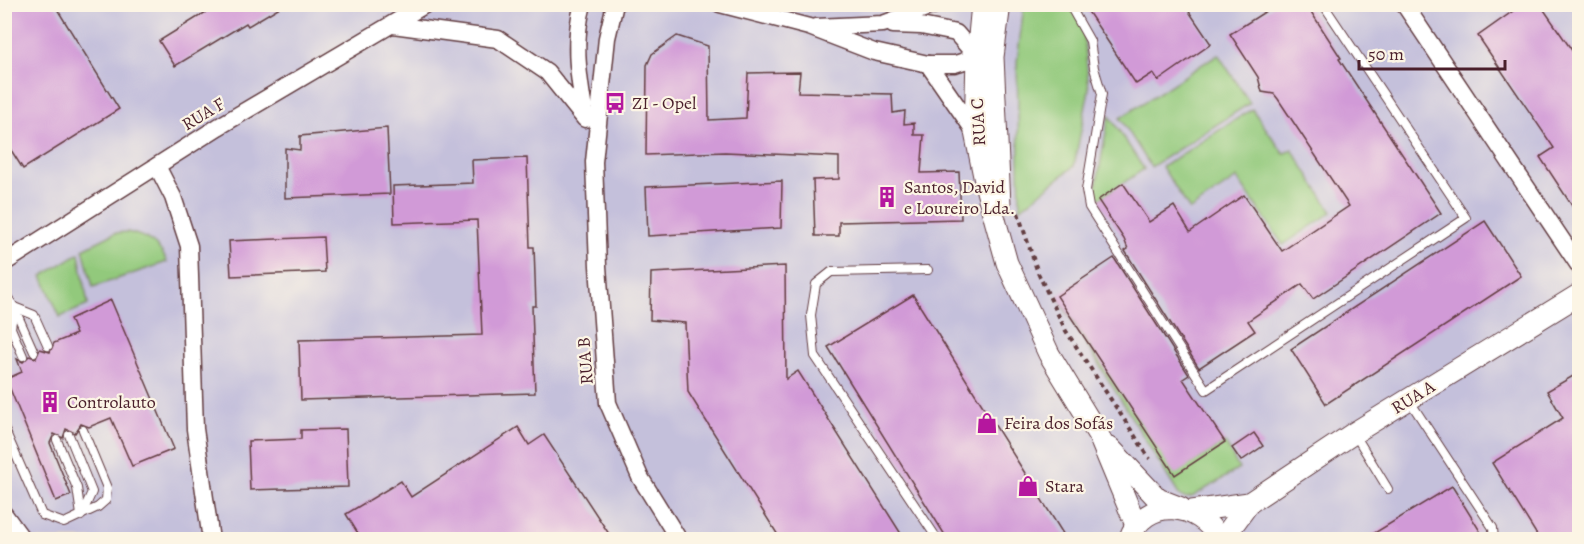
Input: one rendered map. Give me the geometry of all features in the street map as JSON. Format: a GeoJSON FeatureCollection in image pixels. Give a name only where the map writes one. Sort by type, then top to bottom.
{"type":"FeatureCollection","features":[{"type":"Feature","properties":{"kind":"street","name":"RUA F"},"geometry":{"type":"LineString","coordinates":[[4,263],[157,166],[393,26],[426,4]]}},
{"type":"Feature","properties":{"kind":"street","name":"RUA B"},"geometry":{"type":"LineString","coordinates":[[583,4],[576,30],[577,66],[594,162]]}},
{"type":"Feature","properties":{"kind":"street","name":"RUA B"},"geometry":{"type":"LineString","coordinates":[[615,4],[607,38],[594,162],[598,266],[608,403],[640,477],[679,540]]}},
{"type":"Feature","properties":{"kind":"street"},"geometry":{"type":"LineString","coordinates":[[720,4],[809,27],[874,52],[928,64],[955,64],[985,57]]}},
{"type":"Feature","properties":{"kind":"street"},"geometry":{"type":"LineString","coordinates":[[883,24],[937,4]]}},
{"type":"Feature","properties":{"kind":"street","name":"RUA C"},"geometry":{"type":"LineString","coordinates":[[982,4],[1001,238]]}},
{"type":"Feature","properties":{"kind":"street","name":"RUA C"},"geometry":{"type":"LineString","coordinates":[[1000,4],[985,57],[975,132],[987,191],[1007,263],[1049,354],[1099,436],[1158,499],[1187,510]]}},
{"type":"Feature","properties":{"kind":"street"},"geometry":{"type":"LineString","coordinates":[[1404,4],[1580,267]]}},
{"type":"Feature","properties":{"kind":"street"},"geometry":{"type":"LineString","coordinates":[[809,27],[883,24],[921,26],[956,33],[985,57]]}},
{"type":"Feature","properties":{"kind":"street","name":"RUA B"},"geometry":{"type":"LineString","coordinates":[[393,26],[498,39],[547,72],[585,118]]}},
{"type":"Feature","properties":{"kind":"street"},"geometry":{"type":"LineString","coordinates":[[928,64],[975,132]]}},
{"type":"Feature","properties":{"kind":"street"},"geometry":{"type":"LineString","coordinates":[[157,166],[173,197],[189,246],[195,429],[211,540]]}},
{"type":"Feature","properties":{"kind":"street","name":"RUA A"},"geometry":{"type":"LineString","coordinates":[[1220,540],[1249,503],[1354,433],[1580,294]]}},
{"type":"Feature","properties":{"kind":"street","name":"RUA C"},"geometry":{"type":"LineString","coordinates":[[1099,436],[1132,532]]}},
{"type":"Feature","properties":{"kind":"street","name":"RUA A"},"geometry":{"type":"LineString","coordinates":[[1132,532],[1157,510],[1187,510],[1249,503]]}},
{"type":"Feature","properties":{"kind":"street"},"geometry":{"type":"LineString","coordinates":[[1187,510],[1205,519],[1220,540]]}},
{"type":"Feature","properties":{"kind":"street"},"geometry":{"type":"LineString","coordinates":[[4,514],[22,540]]}},
{"type":"Feature","properties":{"kind":"lane"},"geometry":{"type":"LineString","coordinates":[[1069,4],[1090,41],[1094,68],[1102,94],[1086,190],[1089,207],[1206,390],[1466,218],[1323,4]]}},
{"type":"Feature","properties":{"kind":"lane"},"geometry":{"type":"LineString","coordinates":[[927,270],[831,272],[816,284],[811,315],[815,356],[938,540]]}},
{"type":"Feature","properties":{"kind":"lane"},"geometry":{"type":"LineString","coordinates":[[4,292],[14,307],[34,352]]}},
{"type":"Feature","properties":{"kind":"lane"},"geometry":{"type":"LineString","coordinates":[[14,307],[34,315],[48,346]]}},
{"type":"Feature","properties":{"kind":"lane"},"geometry":{"type":"LineString","coordinates":[[14,307],[10,320],[11,328],[23,356]]}},
{"type":"Feature","properties":{"kind":"lane"},"geometry":{"type":"LineString","coordinates":[[1409,399],[1493,528],[1494,540]]}},
{"type":"Feature","properties":{"kind":"lane"},"geometry":{"type":"LineString","coordinates":[[4,428],[42,515],[64,523],[81,516],[106,500],[107,488],[82,430]]}},
{"type":"Feature","properties":{"kind":"lane"},"geometry":{"type":"LineString","coordinates":[[1354,433],[1388,489]]}},
{"type":"Feature","properties":{"kind":"lane"},"geometry":{"type":"LineString","coordinates":[[69,435],[92,492],[81,516]]}},
{"type":"Feature","properties":{"kind":"lane"},"geometry":{"type":"LineString","coordinates":[[57,440],[77,489],[81,516]]}},
{"type":"Feature","properties":{"kind":"path"},"geometry":{"type":"LineString","coordinates":[[1016,203],[1020,224],[1038,273],[1066,331],[1154,466]]}},
{"type":"Feature","properties":{"kind":"shaded area"},"geometry":{"type":"Polygon","coordinates":[[[5,5],[1579,5],[1579,539],[5,539],[5,5]]]}},
{"type":"Feature","properties":{"kind":"green space"},"geometry":{"type":"Polygon","coordinates":[[[1024,5],[1081,5],[1089,90],[1074,166],[1020,209],[1017,62],[1024,5]]]}},
{"type":"Feature","properties":{"kind":"green space"},"geometry":{"type":"Polygon","coordinates":[[[1218,54],[1250,103],[1151,167],[1120,118],[1218,54]]]}},
{"type":"Feature","properties":{"kind":"green space"},"geometry":{"type":"Polygon","coordinates":[[[1252,109],[1284,154],[1292,149],[1332,212],[1283,245],[1237,178],[1190,210],[1162,167],[1252,109]]]}},
{"type":"Feature","properties":{"kind":"green space"},"geometry":{"type":"Polygon","coordinates":[[[1109,115],[1144,169],[1098,200],[1095,194],[1109,115]]]}},
{"type":"Feature","properties":{"kind":"green space"},"geometry":{"type":"Polygon","coordinates":[[[127,232],[152,242],[167,262],[93,287],[83,249],[115,233],[127,232]]]}},
{"type":"Feature","properties":{"kind":"green space"},"geometry":{"type":"Polygon","coordinates":[[[79,253],[88,305],[60,317],[42,276],[79,253]]]}},
{"type":"Feature","properties":{"kind":"green space"},"geometry":{"type":"Polygon","coordinates":[[[1057,296],[1175,474],[1225,442],[1239,469],[1192,497],[1184,498],[1179,495],[1057,296]]]}},
{"type":"Feature","properties":{"kind":"building"},"geometry":{"type":"Polygon","coordinates":[[[4,4],[54,4],[119,109],[23,169],[4,139],[4,4]]]}},
{"type":"Feature","properties":{"kind":"building"},"geometry":{"type":"Polygon","coordinates":[[[219,4],[285,4],[248,26],[246,23],[175,66],[159,41],[219,4]]]}},
{"type":"Feature","properties":{"kind":"building"},"geometry":{"type":"Polygon","coordinates":[[[1083,4],[1184,4],[1211,44],[1158,81],[1153,73],[1136,84],[1083,4]]]}},
{"type":"Feature","properties":{"kind":"building"},"geometry":{"type":"Polygon","coordinates":[[[1277,4],[1306,4],[1341,58],[1339,59],[1441,213],[1313,299],[1302,284],[1248,321],[1255,331],[1199,368],[1125,251],[1128,249],[1124,239],[1098,200],[1123,183],[1149,222],[1174,206],[1190,232],[1244,195],[1282,251],[1349,206],[1278,99],[1274,94],[1262,92],[1258,77],[1230,34],[1277,4]]]}},
{"type":"Feature","properties":{"kind":"building"},"geometry":{"type":"Polygon","coordinates":[[[1523,4],[1540,4],[1580,62],[1580,218],[1540,157],[1554,148],[1478,36],[1523,4]]]}},
{"type":"Feature","properties":{"kind":"building"},"geometry":{"type":"Polygon","coordinates":[[[677,36],[708,46],[709,120],[746,118],[748,73],[800,72],[798,92],[892,94],[893,113],[905,111],[904,124],[914,123],[914,135],[924,135],[921,173],[959,172],[961,219],[839,222],[839,236],[815,236],[813,180],[839,179],[839,157],[725,152],[646,155],[647,65],[652,54],[677,36]]]}},
{"type":"Feature","properties":{"kind":"building"},"geometry":{"type":"Polygon","coordinates":[[[387,128],[390,194],[285,198],[285,148],[300,150],[300,136],[387,128]]]}},
{"type":"Feature","properties":{"kind":"building"},"geometry":{"type":"Polygon","coordinates":[[[527,158],[530,247],[534,247],[536,306],[532,306],[535,393],[301,400],[299,340],[482,335],[477,220],[394,223],[393,186],[473,183],[472,160],[527,158]]]}},
{"type":"Feature","properties":{"kind":"building"},"geometry":{"type":"Polygon","coordinates":[[[782,181],[781,228],[648,236],[646,187],[782,181]]]}},
{"type":"Feature","properties":{"kind":"building"},"geometry":{"type":"Polygon","coordinates":[[[1485,221],[1521,276],[1326,404],[1291,349],[1485,221]]]}},
{"type":"Feature","properties":{"kind":"building"},"geometry":{"type":"Polygon","coordinates":[[[323,237],[325,272],[231,276],[229,241],[323,237]]]}},
{"type":"Feature","properties":{"kind":"building"},"geometry":{"type":"Polygon","coordinates":[[[1114,258],[1189,375],[1183,379],[1225,442],[1175,475],[1057,296],[1114,258]]]}},
{"type":"Feature","properties":{"kind":"building"},"geometry":{"type":"Polygon","coordinates":[[[785,266],[786,379],[798,371],[905,540],[781,540],[688,392],[685,323],[650,320],[651,273],[785,266]]]}},
{"type":"Feature","properties":{"kind":"building"},"geometry":{"type":"Polygon","coordinates":[[[913,295],[1067,540],[948,540],[828,347],[913,295]]]}},
{"type":"Feature","properties":{"kind":"building"},"geometry":{"type":"Polygon","coordinates":[[[111,300],[174,449],[132,466],[111,418],[89,427],[81,424],[75,433],[66,429],[63,438],[54,434],[50,443],[71,495],[56,501],[6,379],[22,372],[17,359],[23,362],[29,356],[36,358],[40,349],[50,352],[54,343],[76,334],[70,319],[111,300]]]}},
{"type":"Feature","properties":{"kind":"building"},"geometry":{"type":"Polygon","coordinates":[[[1580,372],[1580,540],[1540,540],[1492,463],[1563,418],[1547,391],[1580,372]]]}},
{"type":"Feature","properties":{"kind":"building"},"geometry":{"type":"Polygon","coordinates":[[[518,427],[529,445],[544,435],[613,540],[362,540],[346,514],[401,481],[411,497],[518,427]]]}},
{"type":"Feature","properties":{"kind":"building"},"geometry":{"type":"Polygon","coordinates":[[[346,429],[348,487],[250,490],[248,441],[301,439],[301,430],[346,429]]]}},
{"type":"Feature","properties":{"kind":"building"},"geometry":{"type":"Polygon","coordinates":[[[1254,433],[1263,446],[1241,461],[1232,448],[1254,433]]]}},
{"type":"Feature","properties":{"kind":"building"},"geometry":{"type":"Polygon","coordinates":[[[1452,486],[1480,531],[1466,540],[1363,540],[1452,486]]]}},
{"type":"Feature","properties":{"kind":"place","name":"ZI - Opel"},"geometry":{"type":"Point","coordinates":[615,103]}},
{"type":"Feature","properties":{"kind":"place","name":"Santos, David e Loureiro Lda."},"geometry":{"type":"Point","coordinates":[887,197]}},
{"type":"Feature","properties":{"kind":"place","name":"Controlauto"},"geometry":{"type":"Point","coordinates":[50,402]}},
{"type":"Feature","properties":{"kind":"place","name":"Feira dos Sofás"},"geometry":{"type":"Point","coordinates":[987,423]}},
{"type":"Feature","properties":{"kind":"place","name":"Stara"},"geometry":{"type":"Point","coordinates":[1028,486]}}]}
